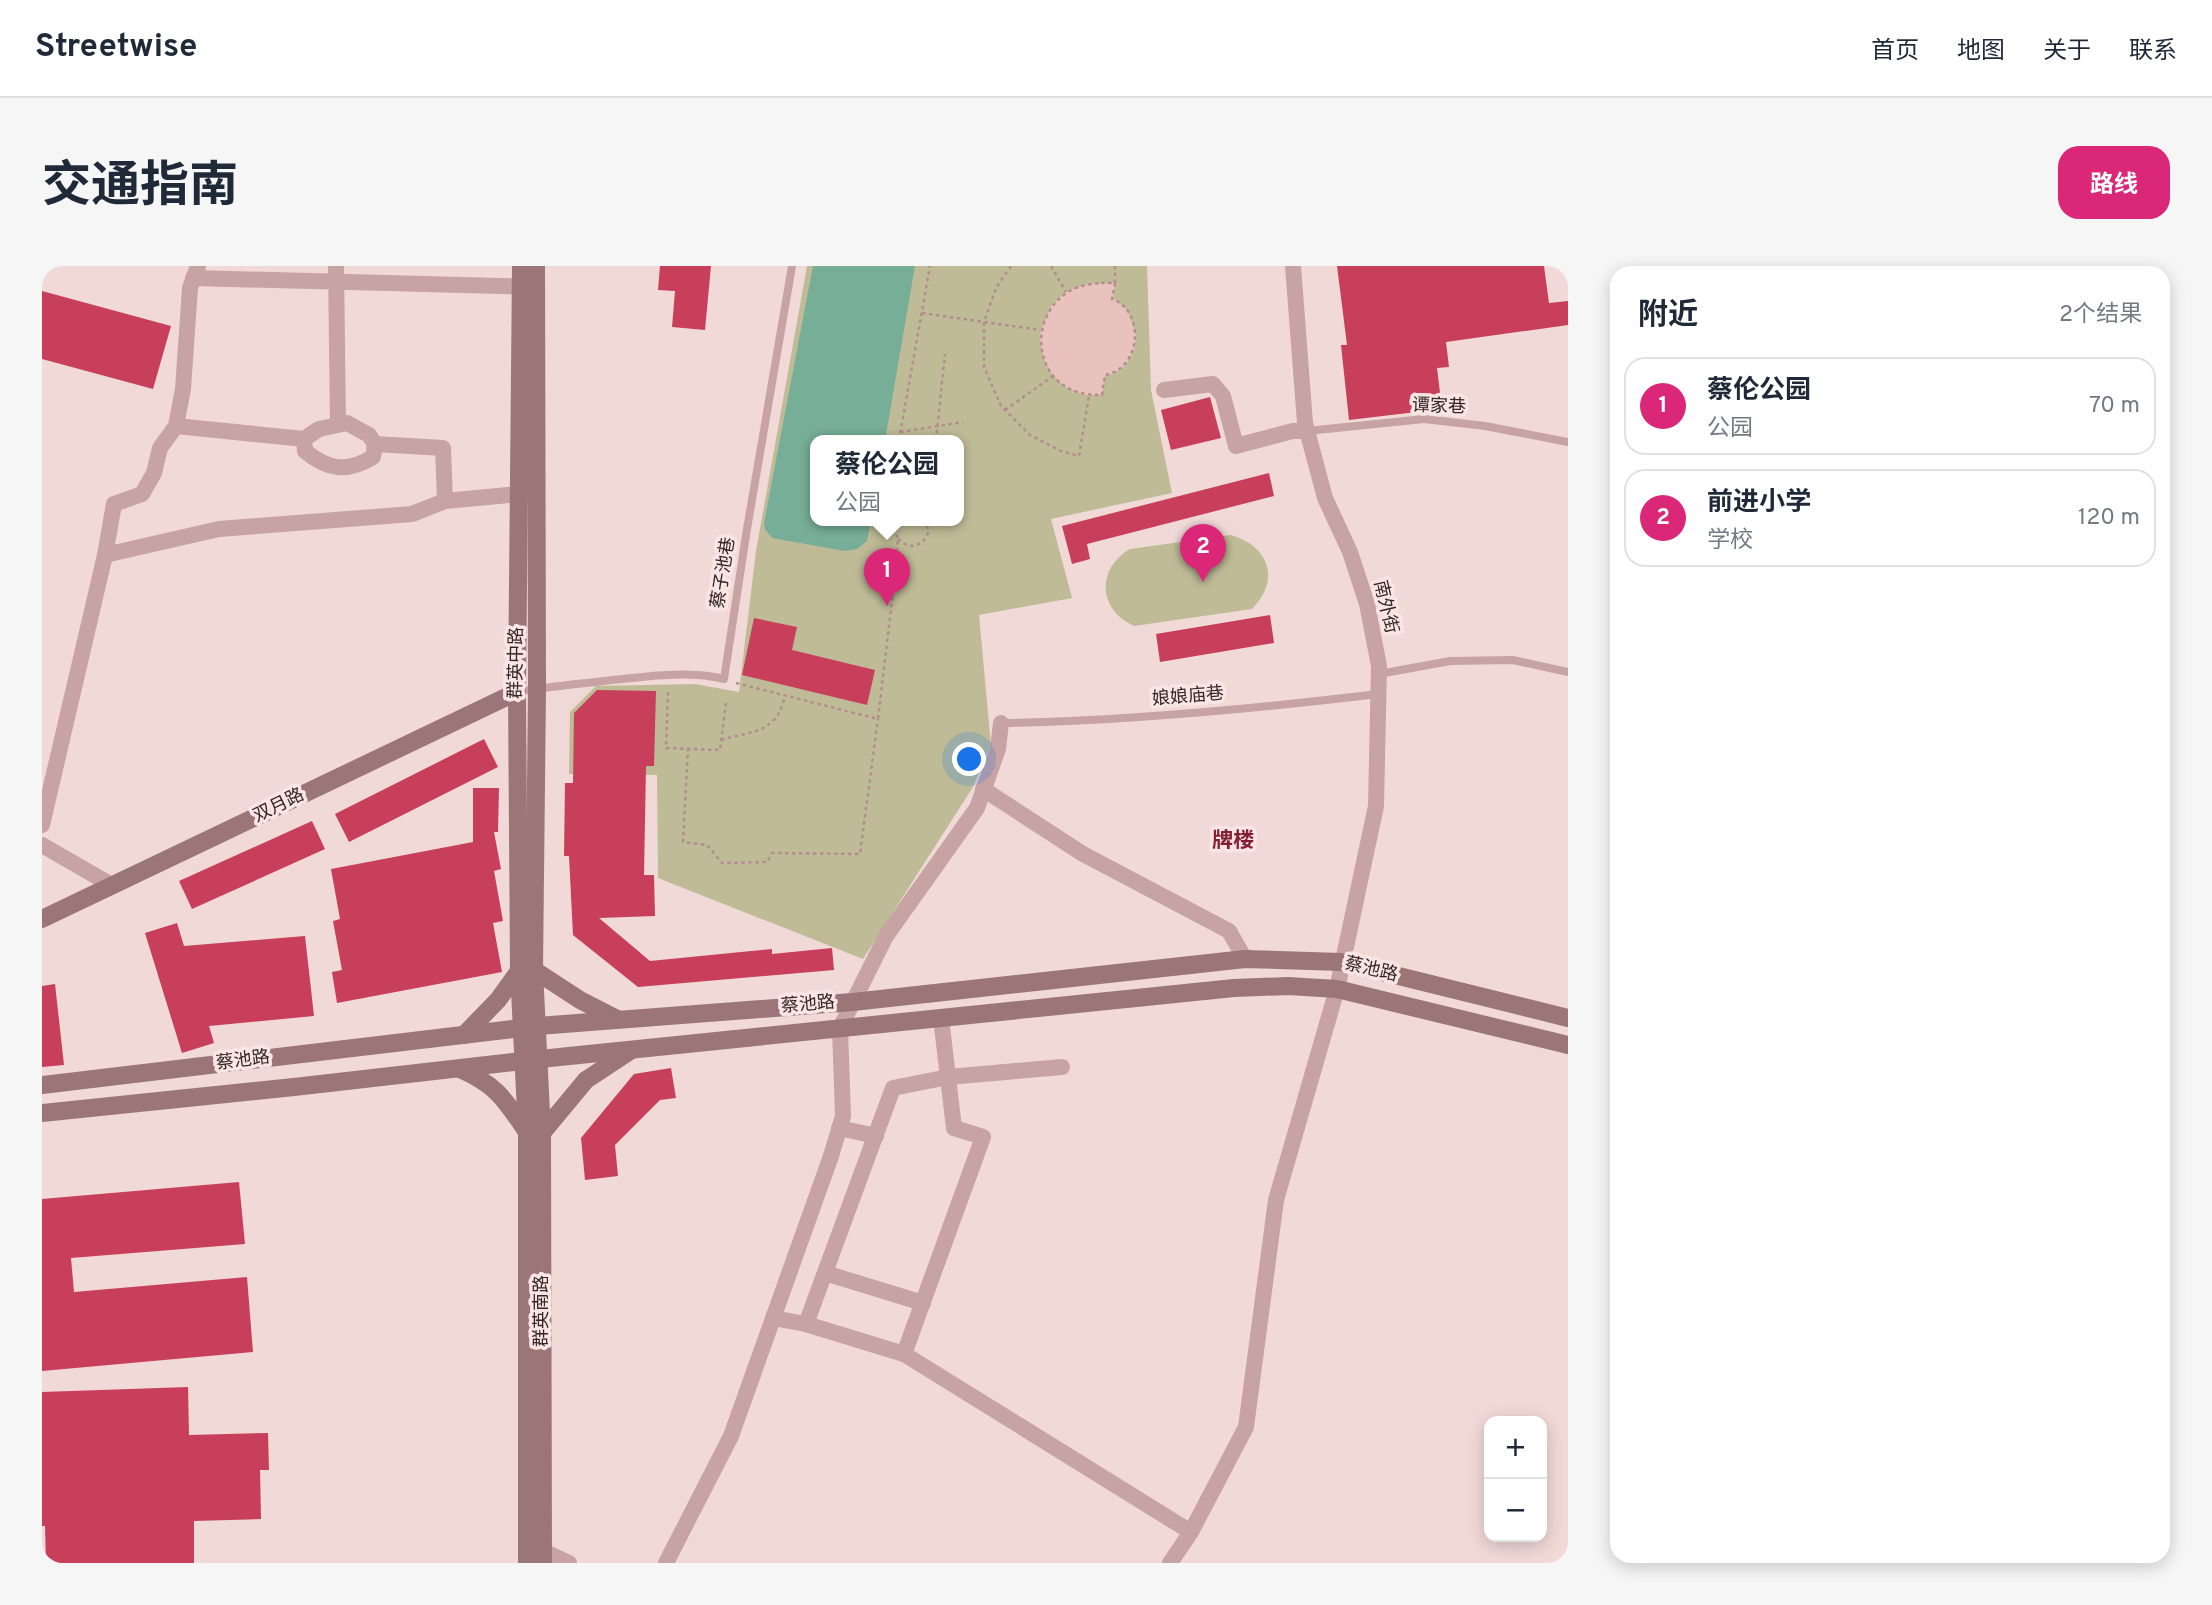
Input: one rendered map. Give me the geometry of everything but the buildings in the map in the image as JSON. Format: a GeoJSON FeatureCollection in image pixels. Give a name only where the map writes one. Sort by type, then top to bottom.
{"type":"FeatureCollection","features":[{"type":"Feature","properties":{"kind":"street"},"geometry":{"type":"LineString","coordinates":[[336,266],[338,424]]}},
{"type":"Feature","properties":{"kind":"street","name":"群英中路"},"geometry":{"type":"LineString","coordinates":[[521,266],[528,286],[528,493],[537,688],[527,970]]}},
{"type":"Feature","properties":{"kind":"street","name":"群英中路"},"geometry":{"type":"LineString","coordinates":[[528,286],[537,266]]}},
{"type":"Feature","properties":{"kind":"street","name":"南外街"},"geometry":{"type":"LineString","coordinates":[[1170,1563],[1191,1532],[1246,1427],[1276,1200],[1337,989],[1376,806],[1378,674],[1367,604],[1350,552],[1325,498],[1307,431],[1293,266]]}},
{"type":"Feature","properties":{"kind":"street"},"geometry":{"type":"LineString","coordinates":[[42,825],[105,555],[114,504],[142,494],[154,473],[160,448],[176,426],[183,389],[190,288],[196,272],[336,283],[528,286]]}},
{"type":"Feature","properties":{"kind":"street"},"geometry":{"type":"LineString","coordinates":[[1164,390],[1213,384],[1223,396],[1236,446],[1293,431],[1307,431]]}},
{"type":"Feature","properties":{"kind":"street"},"geometry":{"type":"LineString","coordinates":[[176,426],[304,439],[319,429],[347,423],[369,435],[375,444],[373,457],[359,466],[337,468],[317,461],[305,451],[304,439]]}},
{"type":"Feature","properties":{"kind":"street"},"geometry":{"type":"LineString","coordinates":[[375,444],[443,448],[445,501]]}},
{"type":"Feature","properties":{"kind":"street"},"geometry":{"type":"LineString","coordinates":[[105,555],[219,529],[412,514],[445,501],[528,493]]}},
{"type":"Feature","properties":{"kind":"street","name":"群英中路"},"geometry":{"type":"LineString","coordinates":[[528,493],[517,692],[532,1060]]}},
{"type":"Feature","properties":{"kind":"street","name":"双月路"},"geometry":{"type":"LineString","coordinates":[[42,919],[517,692]]}},
{"type":"Feature","properties":{"kind":"street"},"geometry":{"type":"LineString","coordinates":[[666,1563],[731,1436],[843,1116],[840,1028],[886,936],[976,808],[998,749],[1001,723]]}},
{"type":"Feature","properties":{"kind":"street"},"geometry":{"type":"LineString","coordinates":[[983,789],[1083,854],[1229,931],[1245,959]]}},
{"type":"Feature","properties":{"kind":"street"},"geometry":{"type":"LineString","coordinates":[[42,845],[113,886]]}},
{"type":"Feature","properties":{"kind":"street","name":"蔡池路"},"geometry":{"type":"LineString","coordinates":[[42,1086],[531,1027],[853,1002],[1245,959],[1342,962],[1568,1018]]}},
{"type":"Feature","properties":{"kind":"street"},"geometry":{"type":"LineString","coordinates":[[464,1035],[527,970],[620,1020]]}},
{"type":"Feature","properties":{"kind":"street","name":"蔡池路"},"geometry":{"type":"LineString","coordinates":[[42,1113],[1234,988],[1288,986],[1337,989],[1568,1045]]}},
{"type":"Feature","properties":{"kind":"street"},"geometry":{"type":"LineString","coordinates":[[904,1354],[983,1137],[954,1128],[941,1018]]}},
{"type":"Feature","properties":{"kind":"street"},"geometry":{"type":"LineString","coordinates":[[456,1068],[482,1079],[501,1094],[534,1133],[586,1080],[632,1050]]}},
{"type":"Feature","properties":{"kind":"street","name":"群英南路"},"geometry":{"type":"LineString","coordinates":[[532,1060],[543,1557]]}},
{"type":"Feature","properties":{"kind":"street"},"geometry":{"type":"LineString","coordinates":[[806,1324],[893,1088],[948,1077],[1062,1067]]}},
{"type":"Feature","properties":{"kind":"street"},"geometry":{"type":"LineString","coordinates":[[839,1128],[876,1136]]}},
{"type":"Feature","properties":{"kind":"street","name":"群英南路"},"geometry":{"type":"LineString","coordinates":[[527,1563],[534,1133]]}},
{"type":"Feature","properties":{"kind":"street"},"geometry":{"type":"LineString","coordinates":[[825,1273],[923,1303]]}},
{"type":"Feature","properties":{"kind":"street"},"geometry":{"type":"LineString","coordinates":[[773,1318],[806,1324],[904,1354],[1191,1532]]}},
{"type":"Feature","properties":{"kind":"street"},"geometry":{"type":"LineString","coordinates":[[543,1557],[569,1563]]}},
{"type":"Feature","properties":{"kind":"lane","name":"蔡子池巷"},"geometry":{"type":"LineString","coordinates":[[724,679],[792,266]]}},
{"type":"Feature","properties":{"kind":"lane","name":"谭家巷"},"geometry":{"type":"LineString","coordinates":[[1307,431],[1424,419],[1485,426],[1568,442]]}},
{"type":"Feature","properties":{"kind":"lane"},"geometry":{"type":"LineString","coordinates":[[1378,674],[1450,661],[1513,660],[1568,671]]}},
{"type":"Feature","properties":{"kind":"lane"},"geometry":{"type":"LineString","coordinates":[[517,692],[680,675],[724,679]]}},
{"type":"Feature","properties":{"kind":"lane","name":"娘娘庙巷"},"geometry":{"type":"LineString","coordinates":[[1001,723],[1082,722],[1177,715],[1378,694]]}},
{"type":"Feature","properties":{"kind":"path"},"geometry":{"type":"LineString","coordinates":[[900,435],[930,266]]}},
{"type":"Feature","properties":{"kind":"path"},"geometry":{"type":"LineString","coordinates":[[1011,266],[996,288],[984,322],[985,367],[1001,406],[1030,435],[1060,451],[1079,456],[1089,395]]}},
{"type":"Feature","properties":{"kind":"path"},"geometry":{"type":"LineString","coordinates":[[1051,266],[1066,292]]}},
{"type":"Feature","properties":{"kind":"path"},"geometry":{"type":"LineString","coordinates":[[1115,266],[1115,283],[1112,299],[1128,311],[1136,336],[1134,350],[1125,366],[1105,376],[1102,395],[1084,395],[1067,388],[1053,376],[1044,359],[1041,330],[1052,305],[1066,292],[1084,285],[1115,283]]}},
{"type":"Feature","properties":{"kind":"path"},"geometry":{"type":"LineString","coordinates":[[922,313],[1041,330]]}},
{"type":"Feature","properties":{"kind":"path"},"geometry":{"type":"LineString","coordinates":[[937,435],[945,354]]}},
{"type":"Feature","properties":{"kind":"path"},"geometry":{"type":"LineString","coordinates":[[1005,410],[1053,376]]}},
{"type":"Feature","properties":{"kind":"path"},"geometry":{"type":"LineString","coordinates":[[900,432],[963,422]]}},
{"type":"Feature","properties":{"kind":"path"},"geometry":{"type":"LineString","coordinates":[[688,748],[683,842],[707,845],[722,863],[767,862],[772,853],[860,854],[898,539],[895,528],[882,526]]}},
{"type":"Feature","properties":{"kind":"path"},"geometry":{"type":"LineString","coordinates":[[898,539],[912,546],[923,542],[929,533],[927,526]]}},
{"type":"Feature","properties":{"kind":"path"},"geometry":{"type":"LineString","coordinates":[[724,679],[878,719]]}},
{"type":"Feature","properties":{"kind":"path"},"geometry":{"type":"LineString","coordinates":[[668,692],[666,748],[720,750],[726,703]]}},
{"type":"Feature","properties":{"kind":"path"},"geometry":{"type":"LineString","coordinates":[[721,740],[768,728],[782,709],[785,695]]}},
{"type":"Feature","properties":{"kind":"shaded area"},"geometry":{"type":"Polygon","coordinates":[[[807,266],[1147,266],[1151,390],[1172,493],[1051,519],[1072,598],[979,615],[991,745],[973,787],[863,959],[658,878],[657,775],[569,774],[570,712],[596,686],[695,684],[739,692],[756,551],[807,266]]]}},
{"type":"Feature","properties":{"kind":"shaded area"},"geometry":{"type":"Polygon","coordinates":[[[813,266],[915,266],[886,435],[810,435],[810,526],[870,526],[867,541],[857,549],[845,551],[772,538],[764,523],[813,266]]]}},
{"type":"Feature","properties":{"kind":"shaded area"},"geometry":{"type":"Polygon","coordinates":[[[1115,283],[1113,299],[1128,311],[1136,336],[1134,350],[1125,366],[1105,376],[1102,395],[1084,395],[1067,388],[1053,376],[1044,359],[1040,341],[1041,330],[1052,305],[1066,292],[1084,285],[1115,283]]]}},
{"type":"Feature","properties":{"kind":"shaded area"},"geometry":{"type":"Polygon","coordinates":[[[1231,535],[1254,547],[1267,565],[1266,587],[1252,609],[1134,626],[1122,619],[1108,600],[1107,578],[1111,567],[1130,549],[1231,535]]]}},
{"type":"Feature","properties":{"kind":"place","name":"前进小学"},"geometry":{"type":"Point","coordinates":[1203,582]}},
{"type":"Feature","properties":{"kind":"place","name":"蔡伦公园"},"geometry":{"type":"Point","coordinates":[887,606]}},
{"type":"Feature","properties":{"kind":"district","name":"牌楼"},"geometry":{"type":"Point","coordinates":[1233,841]}}]}
